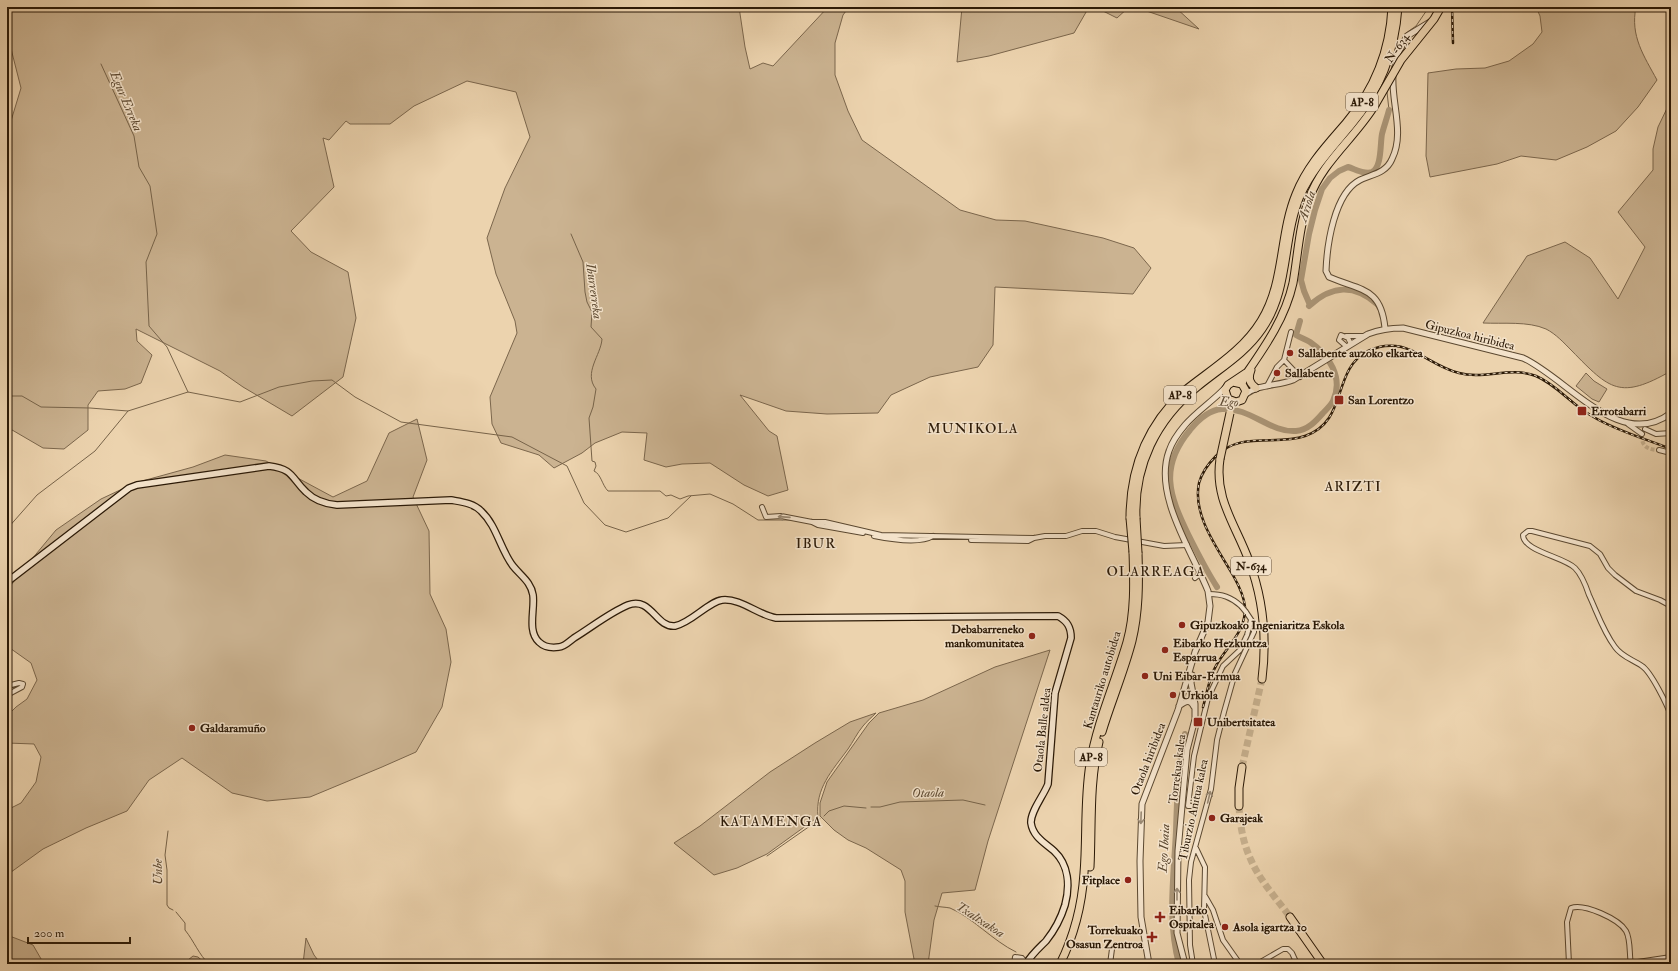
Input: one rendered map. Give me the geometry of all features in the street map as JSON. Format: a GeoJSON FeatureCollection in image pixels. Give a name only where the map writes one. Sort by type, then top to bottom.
{"type":"FeatureCollection","features":[{"type":"Feature","properties":{"kind":"highway","name":"AP-8"},"geometry":{"type":"LineString","coordinates":[[1280,281],[1286,228],[1296,194],[1310,167],[1358,108],[1372,85],[1386,52],[1392,22],[1392,7]]}},
{"type":"Feature","properties":{"kind":"highway","name":"AP-8"},"geometry":{"type":"LineString","coordinates":[[1280,281],[1291,228],[1300,197],[1314,171],[1363,111],[1378,87],[1391,52],[1397,23],[1398,7]]}},
{"type":"Feature","properties":{"kind":"highway","name":"N-634"},"geometry":{"type":"LineString","coordinates":[[1255,363],[1276,329],[1288,300],[1293,284],[1305,212],[1313,189],[1327,166],[1357,131],[1375,105],[1401,60],[1434,19],[1441,7]]}},
{"type":"Feature","properties":{"kind":"highway","name":"Kantauriko autobidea"},"geometry":{"type":"LineString","coordinates":[[1065,964],[1076,939],[1085,903],[1089,875],[1092,794],[1098,747],[1127,660],[1134,630],[1138,597],[1133,518],[1140,471],[1148,449],[1161,426],[1177,405],[1235,358],[1255,339],[1266,323],[1280,281]]}},
{"type":"Feature","properties":{"kind":"highway"},"geometry":{"type":"LineString","coordinates":[[1249,371],[1226,387],[1227,397],[1231,409],[1246,394],[1243,385],[1249,371],[1255,363]]}},
{"type":"Feature","properties":{"kind":"highway"},"geometry":{"type":"LineString","coordinates":[[1255,363],[1249,378],[1251,384],[1257,388]]}},
{"type":"Feature","properties":{"kind":"highway"},"geometry":{"type":"LineString","coordinates":[[1233,382],[1243,385]]}},
{"type":"Feature","properties":{"kind":"highway"},"geometry":{"type":"LineString","coordinates":[[1227,397],[1233,402],[1239,402]]}},
{"type":"Feature","properties":{"kind":"highway","name":"N-634"},"geometry":{"type":"LineString","coordinates":[[1231,409],[1220,459],[1218,478],[1222,498],[1249,560],[1257,588],[1264,633],[1264,663],[1262,679]]}},
{"type":"Feature","properties":{"kind":"highway","name":"Kantauriko autobidea"},"geometry":{"type":"LineString","coordinates":[[1060,964],[1072,938],[1080,902],[1083,882],[1086,803],[1092,754],[1102,713],[1127,641],[1133,598],[1135,552]]}},
{"type":"Feature","properties":{"kind":"highway"},"geometry":{"type":"LineString","coordinates":[[1239,806],[1239,788],[1242,768]]}},
{"type":"Feature","properties":{"kind":"highway"},"geometry":{"type":"LineString","coordinates":[[1290,917],[1323,964]]}},
{"type":"Feature","properties":{"kind":"main road","name":"Otaola Balle aldea"},"geometry":{"type":"LineString","coordinates":[[7,582],[129,488],[137,485],[269,466],[285,470],[292,474],[306,492],[316,500],[327,504],[337,505],[451,500],[474,506],[488,519],[513,566],[530,585],[533,596],[534,635],[539,642],[549,647],[560,647],[629,604],[644,605],[653,612],[660,621],[667,625],[674,626],[697,615],[722,600],[738,602],[768,617],[776,618],[1058,616],[1064,619],[1069,625],[1071,638],[1054,699],[1048,784],[1044,795],[1034,811],[1031,823],[1038,837],[1063,861],[1067,872],[1068,884],[1065,906],[1053,932],[1026,964]]}},
{"type":"Feature","properties":{"kind":"street"},"geometry":{"type":"LineString","coordinates":[[1385,328],[1381,307],[1376,299],[1362,289],[1329,277],[1326,271],[1326,260],[1335,216],[1341,200],[1359,180],[1382,171],[1392,159],[1397,141],[1392,87],[1398,53],[1407,36],[1433,20],[1436,7]]}},
{"type":"Feature","properties":{"kind":"street","name":"Gipuzkoa hiribidea"},"geometry":{"type":"LineString","coordinates":[[1257,388],[1286,383],[1300,377],[1331,356],[1365,336],[1385,328],[1403,328],[1523,358],[1539,367],[1591,406],[1626,423],[1633,425],[1650,424],[1671,413]]}},
{"type":"Feature","properties":{"kind":"street"},"geometry":{"type":"LineString","coordinates":[[1267,387],[1277,367],[1284,360],[1291,332]]}},
{"type":"Feature","properties":{"kind":"street"},"geometry":{"type":"LineString","coordinates":[[1336,353],[1341,334],[1346,336],[1365,336]]}},
{"type":"Feature","properties":{"kind":"street"},"geometry":{"type":"LineString","coordinates":[[1346,336],[1349,345]]}},
{"type":"Feature","properties":{"kind":"street"},"geometry":{"type":"LineString","coordinates":[[1339,340],[1349,345]]}},
{"type":"Feature","properties":{"kind":"street"},"geometry":{"type":"LineString","coordinates":[[1284,360],[1300,377]]}},
{"type":"Feature","properties":{"kind":"street"},"geometry":{"type":"LineString","coordinates":[[1243,385],[1257,388]]}},
{"type":"Feature","properties":{"kind":"street"},"geometry":{"type":"LineString","coordinates":[[1209,593],[1167,496],[1165,476],[1166,460],[1169,450],[1185,425],[1217,397],[1226,387]]}},
{"type":"Feature","properties":{"kind":"street"},"geometry":{"type":"LineString","coordinates":[[1246,394],[1257,388]]}},
{"type":"Feature","properties":{"kind":"street"},"geometry":{"type":"LineString","coordinates":[[1217,397],[1227,397]]}},
{"type":"Feature","properties":{"kind":"street"},"geometry":{"type":"LineString","coordinates":[[1626,423],[1641,434]]}},
{"type":"Feature","properties":{"kind":"street"},"geometry":{"type":"LineString","coordinates":[[1641,434],[1645,426],[1650,424]]}},
{"type":"Feature","properties":{"kind":"street"},"geometry":{"type":"LineString","coordinates":[[1641,434],[1650,424]]}},
{"type":"Feature","properties":{"kind":"street"},"geometry":{"type":"LineString","coordinates":[[1645,429],[1656,434],[1671,433]]}},
{"type":"Feature","properties":{"kind":"street"},"geometry":{"type":"LineString","coordinates":[[1659,450],[1671,454]]}},
{"type":"Feature","properties":{"kind":"street"},"geometry":{"type":"LineString","coordinates":[[762,507],[766,517],[781,516],[812,522],[825,522],[881,534],[961,537],[962,540],[1028,541],[1045,536],[1066,536],[1082,531],[1096,531],[1115,537],[1164,546],[1187,545]]}},
{"type":"Feature","properties":{"kind":"street"},"geometry":{"type":"LineString","coordinates":[[1671,606],[1636,591],[1615,575],[1608,568],[1600,554],[1590,546],[1532,531],[1528,531],[1523,535],[1524,540],[1531,547],[1563,560],[1575,568],[1583,579],[1604,628],[1615,647],[1623,656],[1645,669],[1668,707],[1671,716]]}},
{"type":"Feature","properties":{"kind":"street"},"geometry":{"type":"LineString","coordinates":[[1195,578],[1201,573]]}},
{"type":"Feature","properties":{"kind":"street","name":"Tiburzio Anitua kalea"},"geometry":{"type":"LineString","coordinates":[[1194,964],[1190,945],[1189,886],[1192,859],[1210,789],[1224,712],[1235,673],[1251,641],[1252,628],[1251,620],[1246,612],[1235,601],[1226,596],[1209,593]]}},
{"type":"Feature","properties":{"kind":"street","name":"Otaola hiribidea"},"geometry":{"type":"LineString","coordinates":[[1150,964],[1141,917],[1140,861],[1142,804],[1179,706],[1197,648],[1208,622],[1210,606],[1209,593]]}},
{"type":"Feature","properties":{"kind":"street","name":"Tiburzio Anitua kalea"},"geometry":{"type":"LineString","coordinates":[[1195,806],[1188,806],[1194,756],[1205,709],[1213,687],[1224,666],[1240,650],[1252,628]]}},
{"type":"Feature","properties":{"kind":"street","name":"Torrekua kalea"},"geometry":{"type":"LineString","coordinates":[[1185,963],[1177,933],[1178,851],[1187,750],[1194,719],[1195,708],[1192,676],[1197,648]]}},
{"type":"Feature","properties":{"kind":"street"},"geometry":{"type":"LineString","coordinates":[[7,686],[19,683],[22,683],[23,685],[7,695]]}},
{"type":"Feature","properties":{"kind":"street"},"geometry":{"type":"LineString","coordinates":[[1179,706],[1185,701],[1188,701],[1192,703],[1195,708]]}},
{"type":"Feature","properties":{"kind":"street"},"geometry":{"type":"LineString","coordinates":[[1196,848],[1206,867],[1204,910],[1215,964]]}},
{"type":"Feature","properties":{"kind":"street"},"geometry":{"type":"LineString","coordinates":[[1192,859],[1199,858],[1204,861]]}},
{"type":"Feature","properties":{"kind":"street"},"geometry":{"type":"LineString","coordinates":[[1205,895],[1214,910],[1223,940],[1240,964]]}},
{"type":"Feature","properties":{"kind":"street"},"geometry":{"type":"LineString","coordinates":[[1204,910],[1207,905],[1210,905]]}},
{"type":"Feature","properties":{"kind":"street"},"geometry":{"type":"LineString","coordinates":[[1569,964],[1567,922],[1571,908],[1577,907],[1603,914],[1623,927],[1627,934],[1629,958],[1631,963],[1671,957]]}},
{"type":"Feature","properties":{"kind":"street"},"geometry":{"type":"LineString","coordinates":[[1110,964],[1112,949]]}},
{"type":"Feature","properties":{"kind":"street"},"geometry":{"type":"LineString","coordinates":[[1257,964],[1283,949],[1288,949],[1292,953],[1297,964]]}},
{"type":"Feature","properties":{"kind":"street","name":"Otaola Balle aldea"},"geometry":{"type":"LineString","coordinates":[[1014,964],[1015,957],[1022,958],[1026,964]]}},
{"type":"Feature","properties":{"kind":"shaded area"},"geometry":{"type":"Polygon","coordinates":[[[7,7],[739,7],[750,69],[763,63],[773,66],[828,7],[849,7],[843,15],[835,43],[835,75],[848,111],[862,140],[960,210],[996,220],[1025,221],[1103,238],[1134,248],[1151,268],[1133,294],[995,287],[993,345],[978,367],[930,377],[891,395],[878,413],[827,414],[786,411],[740,395],[769,431],[777,436],[788,490],[768,496],[744,485],[710,463],[682,464],[666,467],[644,460],[647,433],[622,432],[595,443],[582,453],[554,468],[539,455],[501,443],[492,424],[490,397],[517,333],[515,321],[496,274],[487,238],[505,188],[530,137],[516,92],[467,81],[414,106],[390,124],[350,124],[346,121],[329,140],[323,138],[334,187],[291,231],[311,252],[348,272],[356,318],[343,377],[292,416],[243,387],[220,371],[136,329],[137,341],[152,355],[141,383],[125,389],[98,391],[88,405],[88,430],[64,449],[43,448],[7,427],[7,134],[21,88],[7,33],[7,7]]]}},
{"type":"Feature","properties":{"kind":"shaded area"},"geometry":{"type":"Polygon","coordinates":[[[962,7],[1089,7],[1074,33],[989,56],[957,62],[962,7]]]}},
{"type":"Feature","properties":{"kind":"shaded area"},"geometry":{"type":"Polygon","coordinates":[[[1095,7],[1129,7],[1117,18],[1095,7]]]}},
{"type":"Feature","properties":{"kind":"shaded area"},"geometry":{"type":"Polygon","coordinates":[[[1135,7],[1175,7],[1199,29],[1135,7]]]}},
{"type":"Feature","properties":{"kind":"shaded area"},"geometry":{"type":"Polygon","coordinates":[[[1536,7],[1636,7],[1635,27],[1639,45],[1657,80],[1638,107],[1616,131],[1587,147],[1556,160],[1521,156],[1497,164],[1430,177],[1426,156],[1428,73],[1456,69],[1485,68],[1509,61],[1533,44],[1542,32],[1540,16],[1536,7]]]}},
{"type":"Feature","properties":{"kind":"shaded area"},"geometry":{"type":"Polygon","coordinates":[[[1671,100],[1671,371],[1639,386],[1627,388],[1617,386],[1596,375],[1560,339],[1546,329],[1539,326],[1515,323],[1483,323],[1527,256],[1565,242],[1590,258],[1618,299],[1645,247],[1618,212],[1653,170],[1653,149],[1658,127],[1671,100]]]}},
{"type":"Feature","properties":{"kind":"shaded area"},"geometry":{"type":"Polygon","coordinates":[[[1586,373],[1594,381],[1607,389],[1599,402],[1592,399],[1576,386],[1586,373]]]}},
{"type":"Feature","properties":{"kind":"shaded area"},"geometry":{"type":"Polygon","coordinates":[[[417,419],[427,460],[413,497],[429,531],[430,594],[446,629],[451,662],[442,707],[416,752],[310,797],[267,801],[232,793],[182,758],[149,780],[127,811],[86,828],[43,849],[7,875],[7,810],[21,803],[36,782],[41,757],[34,744],[7,743],[7,716],[27,699],[37,680],[31,663],[7,646],[7,591],[56,530],[101,499],[135,483],[193,467],[225,455],[266,461],[333,497],[367,481],[389,433],[417,419]]]}},
{"type":"Feature","properties":{"kind":"shaded area"},"geometry":{"type":"Polygon","coordinates":[[[1050,650],[988,841],[975,890],[942,893],[934,920],[928,964],[917,964],[914,959],[905,912],[905,881],[901,870],[866,848],[848,840],[834,830],[820,816],[820,803],[827,782],[869,723],[879,713],[923,700],[995,667],[1050,650]]]}},
{"type":"Feature","properties":{"kind":"shaded area"},"geometry":{"type":"Polygon","coordinates":[[[876,713],[866,722],[826,780],[819,797],[818,817],[767,854],[737,868],[714,875],[674,843],[700,826],[770,772],[815,743],[850,722],[876,713]]]}},
{"type":"Feature","properties":{"kind":"shaded area"},"geometry":{"type":"Polygon","coordinates":[[[7,935],[33,945],[44,964],[7,964],[7,935]]]}},
{"type":"Feature","properties":{"kind":"shaded area"},"geometry":{"type":"Polygon","coordinates":[[[306,938],[314,955],[321,964],[303,964],[306,938]]]}},
{"type":"Feature","properties":{"kind":"shaded area"},"geometry":{"type":"Polygon","coordinates":[[[193,956],[198,957],[206,964],[183,964],[193,956]]]}},
{"type":"Feature","properties":{"kind":"waterway"},"geometry":{"type":"LineString","coordinates":[[1406,33],[1416,26],[1429,7]]}},
{"type":"Feature","properties":{"kind":"waterway"},"geometry":{"type":"LineString","coordinates":[[1399,47],[1404,36]]}},
{"type":"Feature","properties":{"kind":"waterway"},"geometry":{"type":"LineString","coordinates":[[1390,73],[1395,57]]}},
{"type":"Feature","properties":{"kind":"waterway","name":"Egur Erreka"},"geometry":{"type":"LineString","coordinates":[[101,64],[134,136],[139,167],[150,186],[157,234],[146,262],[149,326],[167,347],[188,392]]}},
{"type":"Feature","properties":{"kind":"waterway"},"geometry":{"type":"LineString","coordinates":[[1387,92],[1389,110]]}},
{"type":"Feature","properties":{"kind":"waterway","name":"Ariola"},"geometry":{"type":"LineString","coordinates":[[1310,305],[1301,280],[1309,234],[1322,189],[1330,178],[1339,171],[1348,167],[1366,173],[1372,172],[1375,169],[1378,165],[1382,134],[1389,110]]}},
{"type":"Feature","properties":{"kind":"waterway","name":"Iburrerreka"},"geometry":{"type":"LineString","coordinates":[[571,234],[583,262],[585,292],[587,302],[592,312],[591,327],[602,339],[592,370],[592,383],[596,389],[593,407],[589,418],[592,461],[595,462],[596,466],[594,471],[606,489],[608,491],[660,491],[666,496],[671,495],[680,499],[688,496],[710,494],[733,504],[758,520],[790,520]]}},
{"type":"Feature","properties":{"kind":"waterway","name":"Ego"},"geometry":{"type":"LineString","coordinates":[[1309,306],[1326,294],[1343,290],[1351,290],[1360,293],[1377,304]]}},
{"type":"Feature","properties":{"kind":"waterway","name":"Ego"},"geometry":{"type":"LineString","coordinates":[[1217,587],[1205,568],[1181,520],[1172,494],[1170,481],[1174,456],[1180,443],[1190,430],[1204,416],[1212,411],[1232,409],[1287,431],[1304,429],[1318,419],[1333,401],[1337,384],[1336,376],[1329,360],[1323,353],[1310,342],[1296,335],[1300,321]]}},
{"type":"Feature","properties":{"kind":"waterway"},"geometry":{"type":"LineString","coordinates":[[7,396],[22,396],[41,407],[90,408],[128,411],[188,392],[240,402],[279,387],[312,381],[332,380],[355,397],[401,422],[512,437],[567,466],[584,503],[605,525],[626,532],[668,518],[691,496]]}},
{"type":"Feature","properties":{"kind":"waterway"},"geometry":{"type":"LineString","coordinates":[[7,529],[37,495],[95,451],[128,411]]}},
{"type":"Feature","properties":{"kind":"waterway","name":"Ego Ibaia"},"geometry":{"type":"LineString","coordinates":[[1179,964],[1173,931],[1172,898],[1178,782],[1185,734]]}},
{"type":"Feature","properties":{"kind":"waterway","name":"Otaola"},"geometry":{"type":"LineString","coordinates":[[871,807],[880,807],[900,802],[963,800],[985,805]]}},
{"type":"Feature","properties":{"kind":"waterway","name":"Otaola"},"geometry":{"type":"LineString","coordinates":[[824,816],[829,811],[844,806],[866,808]]}},
{"type":"Feature","properties":{"kind":"waterway","name":"Otaola"},"geometry":{"type":"LineString","coordinates":[[767,856],[820,819]]}},
{"type":"Feature","properties":{"kind":"waterway","name":"Unbe"},"geometry":{"type":"LineString","coordinates":[[168,831],[165,855],[167,870],[167,905],[173,910]]}},
{"type":"Feature","properties":{"kind":"waterway","name":"Txaltxakoa"},"geometry":{"type":"LineString","coordinates":[[935,906],[950,908],[958,912],[999,942],[1016,952]]}},
{"type":"Feature","properties":{"kind":"waterway","name":"Unbe"},"geometry":{"type":"LineString","coordinates":[[176,912],[185,923],[185,930],[209,964]]}},
{"type":"Feature","properties":{"kind":"tunnel"},"geometry":{"type":"LineString","coordinates":[[1642,435],[1642,439],[1646,447],[1659,450]]}},
{"type":"Feature","properties":{"kind":"tunnel"},"geometry":{"type":"LineString","coordinates":[[1242,767],[1262,679]]}},
{"type":"Feature","properties":{"kind":"tunnel"},"geometry":{"type":"LineString","coordinates":[[1239,806],[1242,834],[1251,860],[1264,883],[1290,917]]}},
{"type":"Feature","properties":{"kind":"railway"},"geometry":{"type":"LineString","coordinates":[[1452,7],[1453,43]]}},
{"type":"Feature","properties":{"kind":"railway"},"geometry":{"type":"LineString","coordinates":[[1203,707],[1212,674],[1221,657],[1236,637],[1243,623],[1245,607],[1238,584],[1214,544],[1199,508],[1199,483],[1202,475],[1216,456],[1226,448],[1236,444],[1259,440],[1294,439],[1305,436],[1319,429],[1335,408],[1343,382],[1349,370],[1356,359],[1368,351],[1381,346],[1405,348],[1447,369],[1468,375],[1517,372],[1527,373],[1551,384],[1578,406],[1601,421],[1620,430],[1671,449]]}},
{"type":"Feature","properties":{"kind":"place","name":"Sallabente auzoko elkartea"},"geometry":{"type":"Point","coordinates":[1290,353]}},
{"type":"Feature","properties":{"kind":"place","name":"Sallabente"},"geometry":{"type":"Point","coordinates":[1277,373]}},
{"type":"Feature","properties":{"kind":"place","name":"San Lorentzo"},"geometry":{"type":"Point","coordinates":[1339,400]}},
{"type":"Feature","properties":{"kind":"place","name":"Errotabarri"},"geometry":{"type":"Point","coordinates":[1582,411]}},
{"type":"Feature","properties":{"kind":"place","name":"Gipuzkoako Ingeniaritza Eskola"},"geometry":{"type":"Point","coordinates":[1182,625]}},
{"type":"Feature","properties":{"kind":"place","name":"Debabarreneko mankomunitatea"},"geometry":{"type":"Point","coordinates":[1032,636]}},
{"type":"Feature","properties":{"kind":"place","name":"Eibarko Hezkuntza Esparrua"},"geometry":{"type":"Point","coordinates":[1165,650]}},
{"type":"Feature","properties":{"kind":"place","name":"Uni Eibar-Ermua"},"geometry":{"type":"Point","coordinates":[1145,676]}},
{"type":"Feature","properties":{"kind":"place","name":"Urkiola"},"geometry":{"type":"Point","coordinates":[1173,695]}},
{"type":"Feature","properties":{"kind":"place","name":"Unibertsitatea"},"geometry":{"type":"Point","coordinates":[1198,722]}},
{"type":"Feature","properties":{"kind":"place","name":"Galdaramuño"},"geometry":{"type":"Point","coordinates":[192,728]}},
{"type":"Feature","properties":{"kind":"place","name":"Garajeak"},"geometry":{"type":"Point","coordinates":[1212,818]}},
{"type":"Feature","properties":{"kind":"place","name":"Fitplace"},"geometry":{"type":"Point","coordinates":[1128,880]}},
{"type":"Feature","properties":{"kind":"place","name":"Eibarko Ospitalea"},"geometry":{"type":"Point","coordinates":[1160,917]}},
{"type":"Feature","properties":{"kind":"place","name":"Asola igartza 10"},"geometry":{"type":"Point","coordinates":[1225,927]}},
{"type":"Feature","properties":{"kind":"place","name":"Torrekuako Osasun Zentroa"},"geometry":{"type":"Point","coordinates":[1152,937]}},
{"type":"Feature","properties":{"kind":"district","name":"MUNIKOLA"},"geometry":{"type":"Point","coordinates":[973,428]}},
{"type":"Feature","properties":{"kind":"district","name":"ARIZTI"},"geometry":{"type":"Point","coordinates":[1353,486]}},
{"type":"Feature","properties":{"kind":"district","name":"IBUR"},"geometry":{"type":"Point","coordinates":[816,543]}},
{"type":"Feature","properties":{"kind":"district","name":"OLARREAGA"},"geometry":{"type":"Point","coordinates":[1156,571]}},
{"type":"Feature","properties":{"kind":"district","name":"KATAMENGA"},"geometry":{"type":"Point","coordinates":[771,821]}}]}
